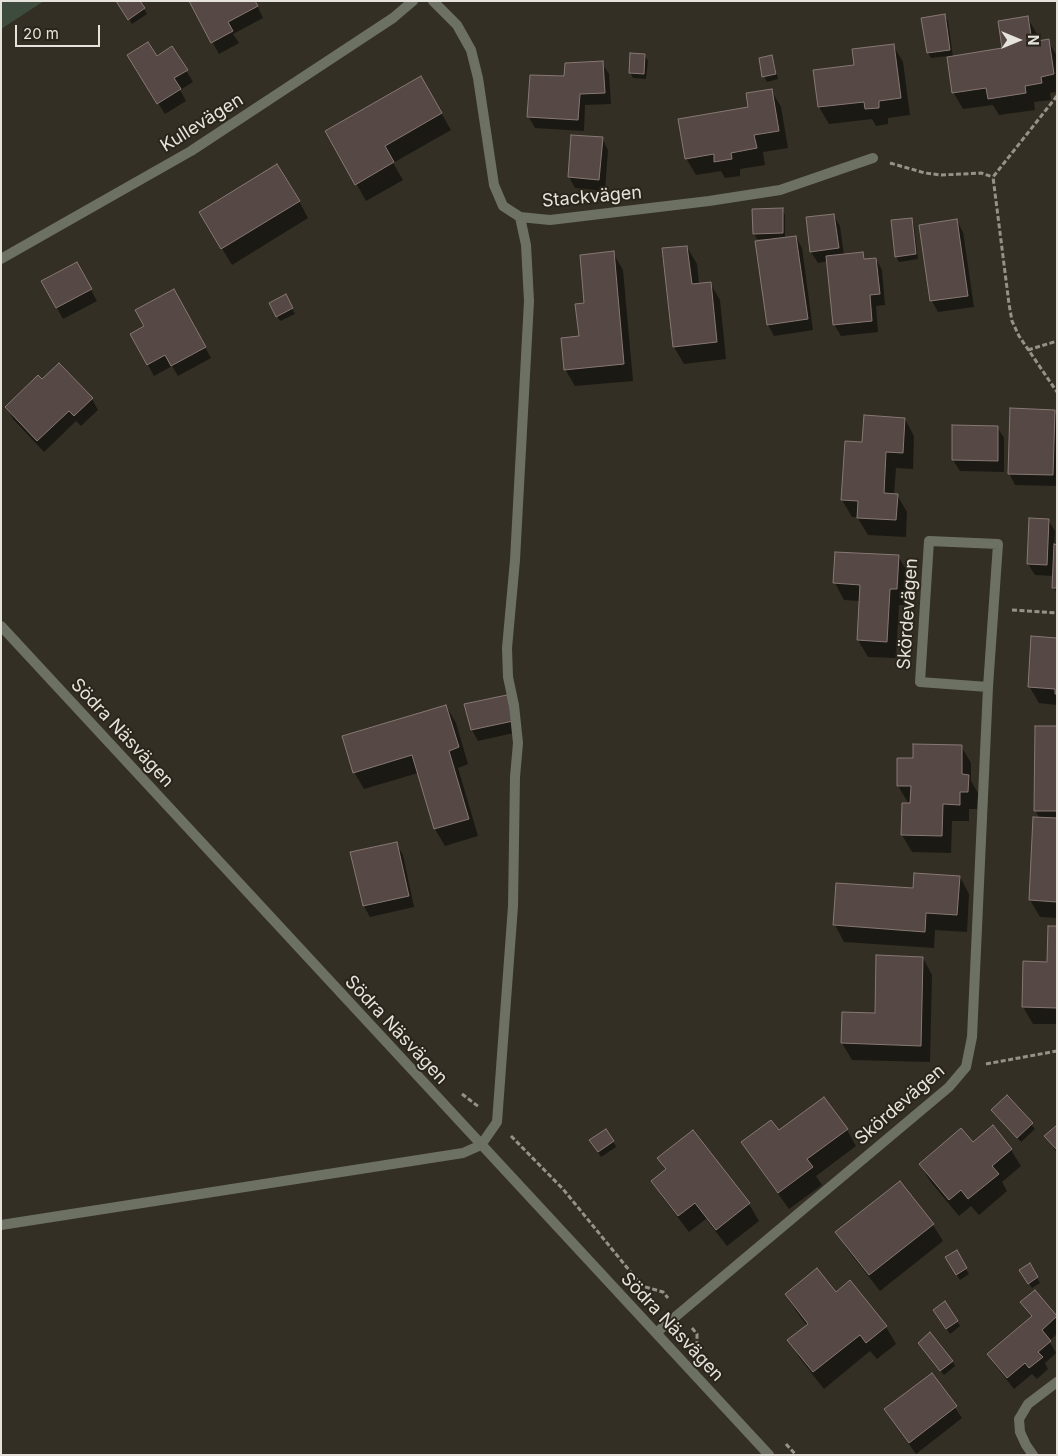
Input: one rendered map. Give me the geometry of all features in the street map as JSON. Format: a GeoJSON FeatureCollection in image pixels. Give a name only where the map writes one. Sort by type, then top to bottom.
{"type":"FeatureCollection","features":[{"type":"Feature","properties":{"kind":"street","name":"Kullevägen"},"geometry":{"type":"LineString","coordinates":[[1,259],[191,151],[393,18],[413,1]]}},
{"type":"Feature","properties":{"kind":"street","name":"Stackvägen"},"geometry":{"type":"LineString","coordinates":[[433,1],[457,25],[471,50],[478,78],[494,185],[503,206],[520,217],[550,220],[709,201],[780,190],[873,158]]}},
{"type":"Feature","properties":{"kind":"street"},"geometry":{"type":"LineString","coordinates":[[1,1225],[178,1199],[464,1153],[481,1145],[497,1122],[513,906],[515,777],[518,743],[514,705],[508,677],[507,648],[515,560],[529,301],[526,245],[520,217]]}},
{"type":"Feature","properties":{"kind":"street","name":"Skördevägen"},"geometry":{"type":"LineString","coordinates":[[656,1333],[949,1087],[966,1067],[972,1037],[988,687],[998,544],[929,541],[920,682],[988,687]]}},
{"type":"Feature","properties":{"kind":"street","name":"Södra Näsvägen"},"geometry":{"type":"LineString","coordinates":[[1,626],[769,1455]]}},
{"type":"Feature","properties":{"kind":"street"},"geometry":{"type":"LineString","coordinates":[[1033,1455],[1020,1432],[1019,1419],[1028,1404],[1057,1382]]}},
{"type":"Feature","properties":{"kind":"path"},"geometry":{"type":"LineString","coordinates":[[1057,96],[992,177],[1012,321],[1028,350],[1057,392]]}},
{"type":"Feature","properties":{"kind":"path"},"geometry":{"type":"LineString","coordinates":[[873,158],[925,173],[981,173],[992,177]]}},
{"type":"Feature","properties":{"kind":"path"},"geometry":{"type":"LineString","coordinates":[[1028,350],[1057,341]]}},
{"type":"Feature","properties":{"kind":"path"},"geometry":{"type":"LineString","coordinates":[[994,609],[1057,613]]}},
{"type":"Feature","properties":{"kind":"path"},"geometry":{"type":"LineString","coordinates":[[966,1067],[1057,1051]]}},
{"type":"Feature","properties":{"kind":"green space"},"geometry":{"type":"Polygon","coordinates":[[[1,1],[44,1],[1,29],[1,1]]]}},
{"type":"Feature","properties":{"kind":"building"},"geometry":{"type":"Polygon","coordinates":[[[116,1],[140,1],[145,8],[128,20],[116,1]]]}},
{"type":"Feature","properties":{"kind":"building"},"geometry":{"type":"Polygon","coordinates":[[[189,1],[255,1],[258,6],[228,22],[233,31],[211,43],[189,1]]]}},
{"type":"Feature","properties":{"kind":"building"},"geometry":{"type":"Polygon","coordinates":[[[945,14],[950,50],[927,53],[921,18],[945,14]]]}},
{"type":"Feature","properties":{"kind":"building"},"geometry":{"type":"Polygon","coordinates":[[[1028,16],[1032,42],[1049,39],[1054,74],[1041,77],[1042,83],[1025,86],[1026,93],[988,99],[986,88],[952,93],[947,57],[1002,48],[998,21],[1028,16]]]}},
{"type":"Feature","properties":{"kind":"building"},"geometry":{"type":"Polygon","coordinates":[[[148,42],[157,56],[172,46],[188,70],[174,78],[181,89],[157,104],[127,55],[148,42]]]}},
{"type":"Feature","properties":{"kind":"building"},"geometry":{"type":"Polygon","coordinates":[[[894,44],[901,98],[879,101],[879,108],[865,109],[864,102],[818,107],[813,70],[854,65],[852,49],[894,44]]]}},
{"type":"Feature","properties":{"kind":"building"},"geometry":{"type":"Polygon","coordinates":[[[630,53],[645,54],[644,74],[629,73],[630,53]]]}},
{"type":"Feature","properties":{"kind":"building"},"geometry":{"type":"Polygon","coordinates":[[[772,55],[776,74],[762,77],[759,58],[772,55]]]}},
{"type":"Feature","properties":{"kind":"building"},"geometry":{"type":"Polygon","coordinates":[[[603,61],[605,93],[580,94],[578,120],[527,117],[530,75],[564,76],[565,63],[603,61]]]}},
{"type":"Feature","properties":{"kind":"building"},"geometry":{"type":"Polygon","coordinates":[[[421,76],[442,113],[385,146],[394,162],[355,185],[325,131],[421,76]]]}},
{"type":"Feature","properties":{"kind":"building"},"geometry":{"type":"Polygon","coordinates":[[[772,89],[779,131],[754,135],[757,148],[731,153],[732,159],[714,162],[714,154],[685,159],[678,119],[748,107],[746,93],[772,89]]]}},
{"type":"Feature","properties":{"kind":"building"},"geometry":{"type":"Polygon","coordinates":[[[571,135],[603,137],[599,180],[568,177],[571,135]]]}},
{"type":"Feature","properties":{"kind":"building"},"geometry":{"type":"Polygon","coordinates":[[[277,164],[300,201],[221,249],[199,212],[277,164]]]}},
{"type":"Feature","properties":{"kind":"building"},"geometry":{"type":"Polygon","coordinates":[[[783,208],[783,233],[753,234],[752,209],[783,208]]]}},
{"type":"Feature","properties":{"kind":"building"},"geometry":{"type":"Polygon","coordinates":[[[834,214],[839,248],[810,252],[806,217],[834,214]]]}},
{"type":"Feature","properties":{"kind":"building"},"geometry":{"type":"Polygon","coordinates":[[[912,218],[916,254],[895,257],[891,220],[912,218]]]}},
{"type":"Feature","properties":{"kind":"building"},"geometry":{"type":"Polygon","coordinates":[[[957,219],[968,296],[930,301],[919,225],[957,219]]]}},
{"type":"Feature","properties":{"kind":"building"},"geometry":{"type":"Polygon","coordinates":[[[796,236],[808,319],[767,325],[755,241],[796,236]]]}},
{"type":"Feature","properties":{"kind":"building"},"geometry":{"type":"Polygon","coordinates":[[[687,246],[692,284],[711,282],[717,342],[673,347],[662,248],[687,246]]]}},
{"type":"Feature","properties":{"kind":"building"},"geometry":{"type":"Polygon","coordinates":[[[614,251],[624,364],[564,370],[561,338],[579,336],[575,304],[584,303],[580,255],[614,251]]]}},
{"type":"Feature","properties":{"kind":"building"},"geometry":{"type":"Polygon","coordinates":[[[863,252],[864,259],[876,258],[880,294],[870,295],[872,321],[833,325],[826,256],[863,252]]]}},
{"type":"Feature","properties":{"kind":"building"},"geometry":{"type":"Polygon","coordinates":[[[77,262],[92,289],[56,308],[41,281],[77,262]]]}},
{"type":"Feature","properties":{"kind":"building"},"geometry":{"type":"Polygon","coordinates":[[[174,289],[206,347],[171,366],[165,355],[147,365],[130,334],[144,326],[135,310],[174,289]]]}},
{"type":"Feature","properties":{"kind":"building"},"geometry":{"type":"Polygon","coordinates":[[[286,294],[293,308],[276,317],[269,303],[286,294]]]}},
{"type":"Feature","properties":{"kind":"building"},"geometry":{"type":"Polygon","coordinates":[[[59,363],[93,398],[74,416],[69,411],[37,441],[5,407],[38,375],[42,379],[59,363]]]}},
{"type":"Feature","properties":{"kind":"building"},"geometry":{"type":"Polygon","coordinates":[[[1010,408],[1055,410],[1053,475],[1008,474],[1010,408]]]}},
{"type":"Feature","properties":{"kind":"building"},"geometry":{"type":"Polygon","coordinates":[[[864,415],[905,418],[903,453],[886,452],[884,493],[898,494],[896,520],[857,518],[858,501],[841,500],[845,441],[862,442],[864,415]]]}},
{"type":"Feature","properties":{"kind":"building"},"geometry":{"type":"Polygon","coordinates":[[[952,425],[998,426],[998,461],[952,460],[952,425]]]}},
{"type":"Feature","properties":{"kind":"building"},"geometry":{"type":"Polygon","coordinates":[[[1029,518],[1049,519],[1047,565],[1027,564],[1029,518]]]}},
{"type":"Feature","properties":{"kind":"building"},"geometry":{"type":"Polygon","coordinates":[[[1054,544],[1057,545],[1057,588],[1052,588],[1054,544]]]}},
{"type":"Feature","properties":{"kind":"building"},"geometry":{"type":"Polygon","coordinates":[[[835,552],[899,555],[897,589],[890,589],[887,642],[857,640],[860,585],[833,583],[835,552]]]}},
{"type":"Feature","properties":{"kind":"building"},"geometry":{"type":"Polygon","coordinates":[[[1031,636],[1057,638],[1057,694],[1055,694],[1055,689],[1028,687],[1031,636]]]}},
{"type":"Feature","properties":{"kind":"building"},"geometry":{"type":"Polygon","coordinates":[[[507,695],[513,721],[471,730],[464,704],[507,695]]]}},
{"type":"Feature","properties":{"kind":"building"},"geometry":{"type":"Polygon","coordinates":[[[446,705],[459,747],[449,751],[469,819],[434,829],[412,755],[353,773],[342,736],[446,705]]]}},
{"type":"Feature","properties":{"kind":"building"},"geometry":{"type":"Polygon","coordinates":[[[1035,726],[1057,726],[1057,811],[1034,811],[1035,726]]]}},
{"type":"Feature","properties":{"kind":"building"},"geometry":{"type":"Polygon","coordinates":[[[913,744],[962,745],[962,774],[969,775],[968,792],[960,792],[960,805],[943,804],[942,836],[901,835],[902,803],[910,803],[911,786],[897,786],[897,758],[913,758],[913,744]]]}},
{"type":"Feature","properties":{"kind":"building"},"geometry":{"type":"Polygon","coordinates":[[[1033,817],[1057,818],[1057,902],[1029,900],[1033,817]]]}},
{"type":"Feature","properties":{"kind":"building"},"geometry":{"type":"Polygon","coordinates":[[[397,842],[409,896],[363,906],[350,852],[397,842]]]}},
{"type":"Feature","properties":{"kind":"building"},"geometry":{"type":"Polygon","coordinates":[[[914,873],[960,876],[957,915],[926,913],[925,932],[833,925],[836,883],[913,888],[914,873]]]}},
{"type":"Feature","properties":{"kind":"building"},"geometry":{"type":"Polygon","coordinates":[[[1048,926],[1057,926],[1057,1008],[1022,1007],[1023,961],[1047,962],[1048,926]]]}},
{"type":"Feature","properties":{"kind":"building"},"geometry":{"type":"Polygon","coordinates":[[[876,955],[923,957],[921,1046],[841,1043],[842,1012],[875,1013],[876,955]]]}},
{"type":"Feature","properties":{"kind":"building"},"geometry":{"type":"Polygon","coordinates":[[[1007,1095],[1033,1123],[1017,1138],[991,1110],[1007,1095]]]}},
{"type":"Feature","properties":{"kind":"building"},"geometry":{"type":"Polygon","coordinates":[[[824,1097],[848,1129],[807,1159],[813,1167],[778,1193],[741,1142],[771,1120],[779,1130],[824,1097]]]}},
{"type":"Feature","properties":{"kind":"building"},"geometry":{"type":"Polygon","coordinates":[[[993,1125],[1012,1149],[992,1166],[999,1174],[968,1199],[961,1190],[949,1200],[919,1164],[961,1128],[973,1142],[993,1125]]]}},
{"type":"Feature","properties":{"kind":"building"},"geometry":{"type":"Polygon","coordinates":[[[1057,1125],[1057,1150],[1044,1136],[1057,1125]]]}},
{"type":"Feature","properties":{"kind":"building"},"geometry":{"type":"Polygon","coordinates":[[[606,1129],[614,1141],[598,1152],[589,1140],[606,1129]]]}},
{"type":"Feature","properties":{"kind":"building"},"geometry":{"type":"Polygon","coordinates":[[[693,1130],[750,1203],[716,1230],[695,1203],[678,1216],[651,1181],[666,1169],[657,1158],[693,1130]]]}},
{"type":"Feature","properties":{"kind":"building"},"geometry":{"type":"Polygon","coordinates":[[[900,1181],[934,1224],[869,1275],[835,1232],[900,1181]]]}},
{"type":"Feature","properties":{"kind":"building"},"geometry":{"type":"Polygon","coordinates":[[[957,1250],[967,1268],[956,1275],[945,1257],[957,1250]]]}},
{"type":"Feature","properties":{"kind":"building"},"geometry":{"type":"Polygon","coordinates":[[[1030,1263],[1038,1277],[1028,1284],[1019,1270],[1030,1263]]]}},
{"type":"Feature","properties":{"kind":"building"},"geometry":{"type":"Polygon","coordinates":[[[817,1268],[836,1292],[850,1280],[887,1326],[866,1343],[860,1335],[813,1372],[787,1340],[808,1324],[785,1294],[817,1268]]]}},
{"type":"Feature","properties":{"kind":"building"},"geometry":{"type":"Polygon","coordinates":[[[1035,1290],[1057,1316],[1042,1330],[1051,1341],[1038,1352],[1043,1357],[1029,1368],[1025,1363],[1007,1378],[987,1354],[1032,1316],[1020,1302],[1035,1290]]]}},
{"type":"Feature","properties":{"kind":"building"},"geometry":{"type":"Polygon","coordinates":[[[945,1301],[958,1321],[946,1329],[933,1310],[945,1301]]]}},
{"type":"Feature","properties":{"kind":"building"},"geometry":{"type":"Polygon","coordinates":[[[930,1332],[953,1361],[940,1371],[918,1343],[930,1332]]]}},
{"type":"Feature","properties":{"kind":"building"},"geometry":{"type":"Polygon","coordinates":[[[932,1373],[957,1406],[909,1443],[884,1409],[932,1373]]]}}]}
